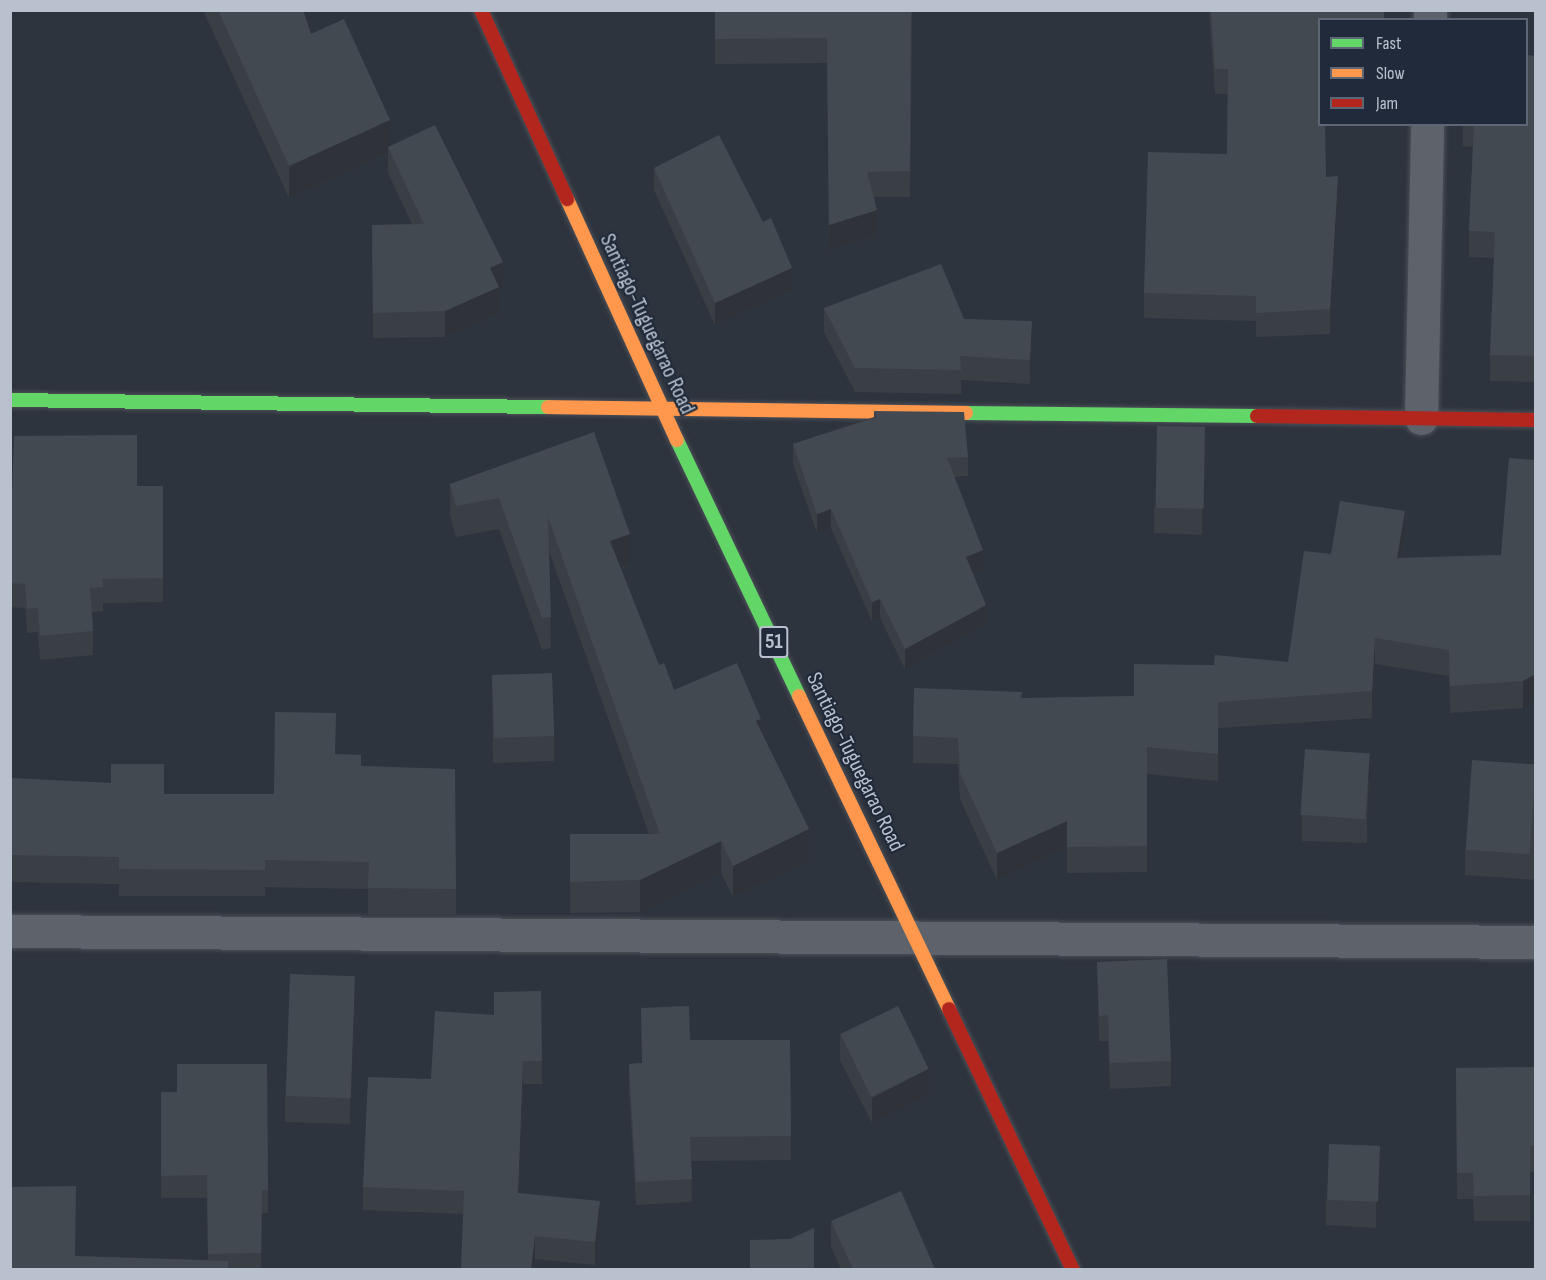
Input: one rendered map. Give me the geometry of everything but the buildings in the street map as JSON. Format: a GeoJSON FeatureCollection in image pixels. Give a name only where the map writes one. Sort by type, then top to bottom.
{"type":"FeatureCollection","features":[{"type":"Feature","properties":{"kind":"main road","name":"Santiago-Tuguegarao Road"},"geometry":{"type":"LineString","coordinates":[[481,10],[662,409],[1073,1269]]}},
{"type":"Feature","properties":{"kind":"main road"},"geometry":{"type":"LineString","coordinates":[[10,400],[1536,420]]}},
{"type":"Feature","properties":{"kind":"street"},"geometry":{"type":"LineString","coordinates":[[1421,418],[1427,126]]}},
{"type":"Feature","properties":{"kind":"street"},"geometry":{"type":"LineString","coordinates":[[10,931],[917,940],[1536,942]]}},
{"type":"Feature","properties":{"kind":"traffic: fast"},"geometry":{"type":"LineString","coordinates":[[10,400],[548,407]]}},
{"type":"Feature","properties":{"kind":"traffic: fast"},"geometry":{"type":"LineString","coordinates":[[966,413],[1257,416]]}},
{"type":"Feature","properties":{"kind":"traffic: fast"},"geometry":{"type":"LineString","coordinates":[[677,440],[799,696]]}},
{"type":"Feature","properties":{"kind":"traffic: slow"},"geometry":{"type":"LineString","coordinates":[[567,199],[677,440]]}},
{"type":"Feature","properties":{"kind":"traffic: slow"},"geometry":{"type":"LineString","coordinates":[[548,407],[966,413]]}},
{"type":"Feature","properties":{"kind":"traffic: slow"},"geometry":{"type":"LineString","coordinates":[[799,696],[949,1009]]}},
{"type":"Feature","properties":{"kind":"traffic: jam"},"geometry":{"type":"LineString","coordinates":[[481,10],[567,199]]}},
{"type":"Feature","properties":{"kind":"traffic: jam"},"geometry":{"type":"LineString","coordinates":[[1257,416],[1536,420]]}},
{"type":"Feature","properties":{"kind":"traffic: jam"},"geometry":{"type":"LineString","coordinates":[[949,1009],[1073,1270]]}}]}
